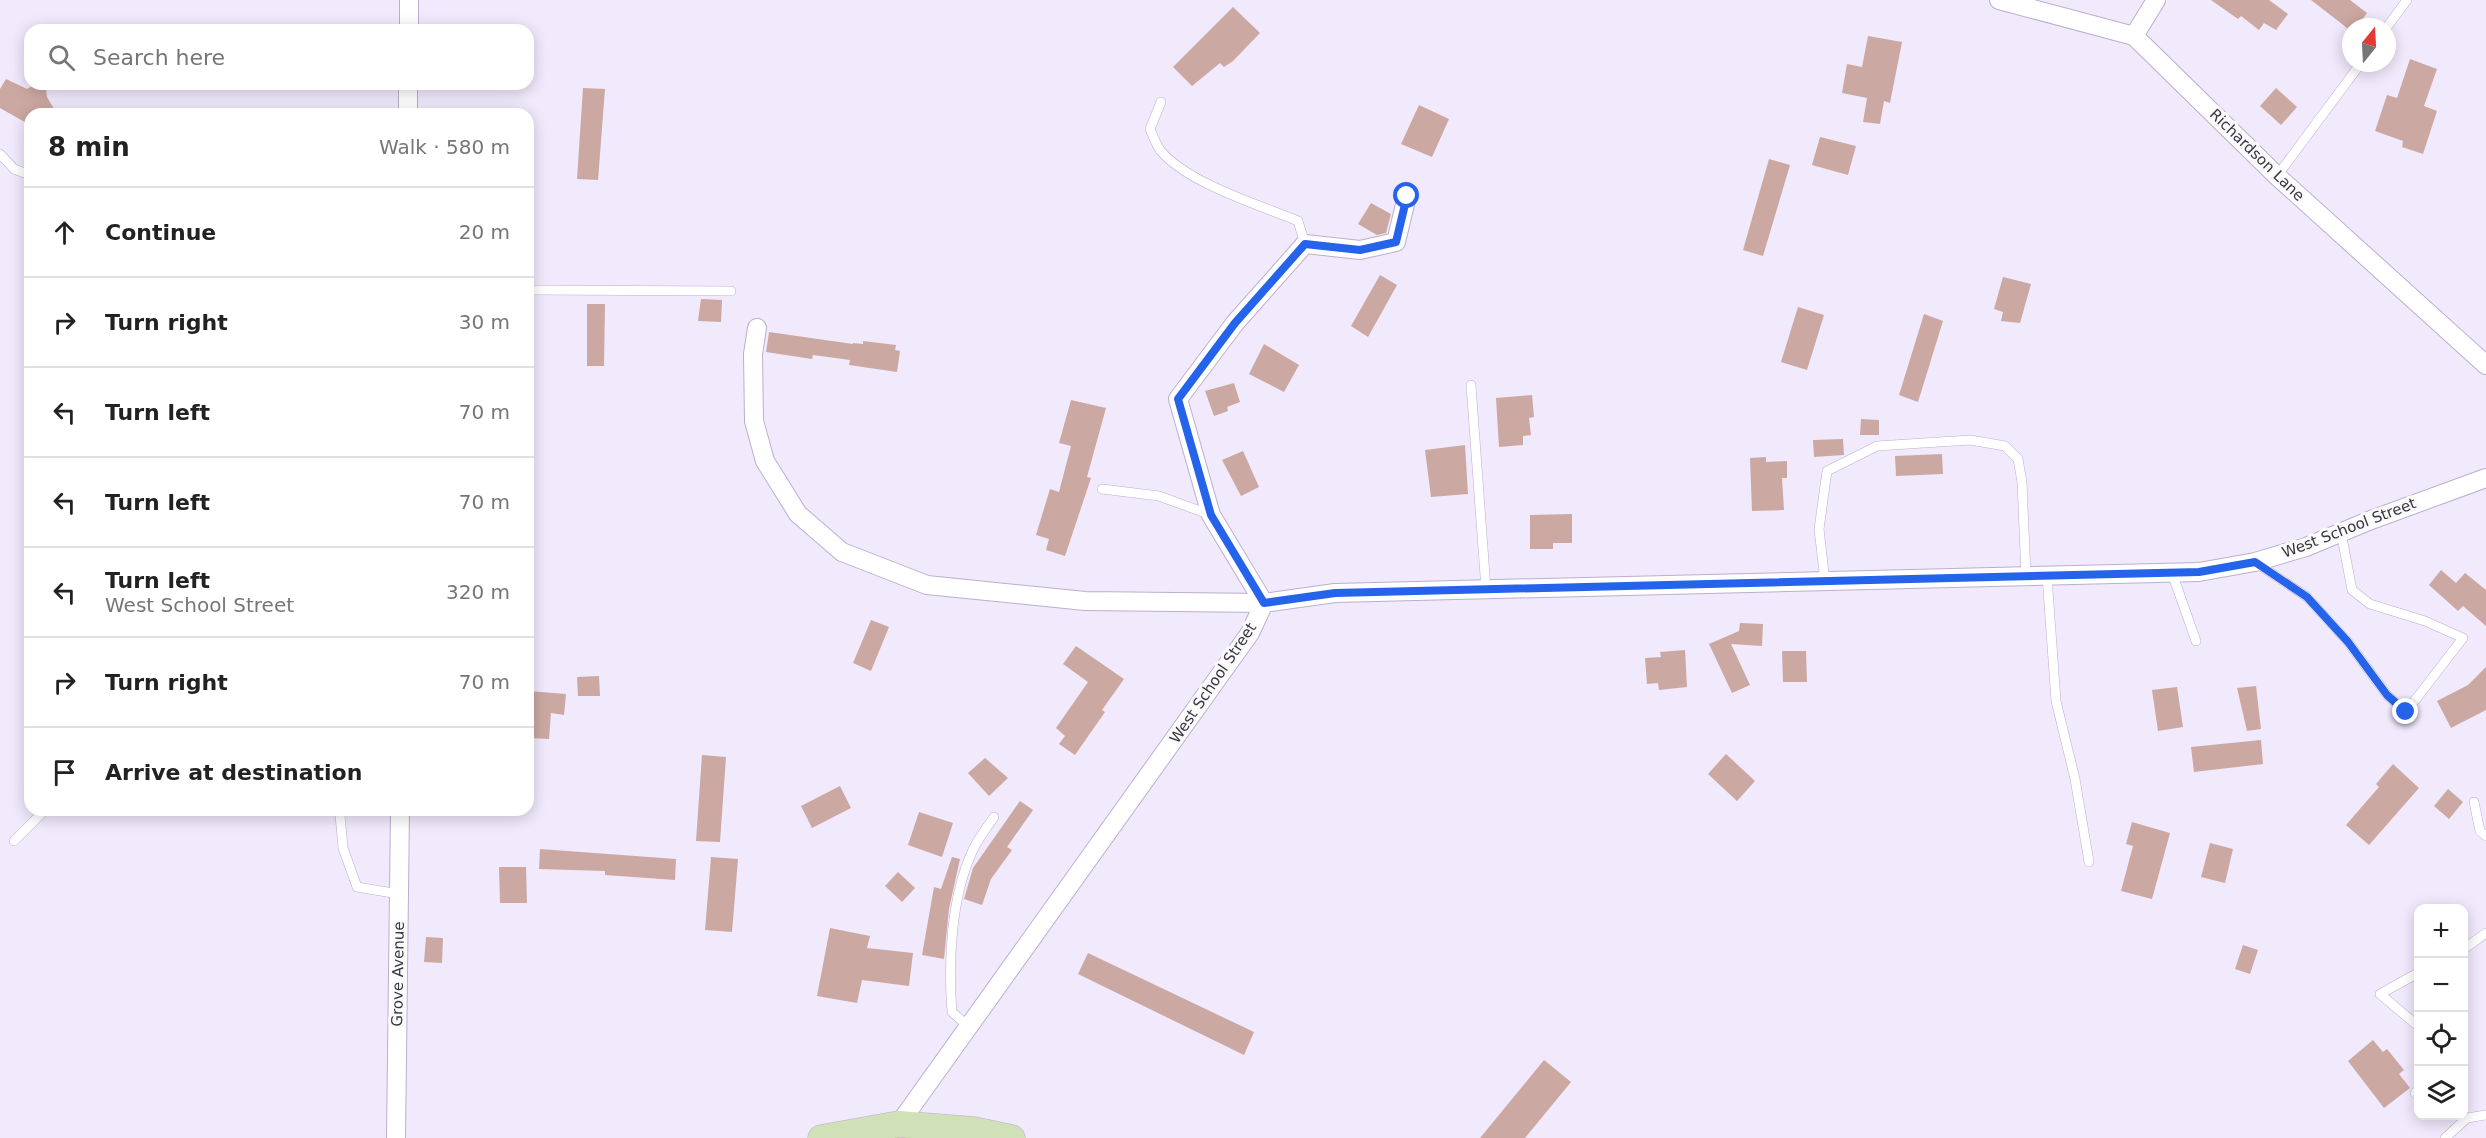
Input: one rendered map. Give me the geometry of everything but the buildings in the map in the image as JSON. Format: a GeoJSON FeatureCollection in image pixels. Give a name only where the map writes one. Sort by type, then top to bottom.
{"type":"FeatureCollection","features":[{"type":"Feature","properties":{"kind":"main road"},"geometry":{"type":"LineString","coordinates":[[821,1138],[899,1124],[974,1130],[1012,1138]]}},
{"type":"Feature","properties":{"kind":"street"},"geometry":{"type":"LineString","coordinates":[[409,0],[409,24]]}},
{"type":"Feature","properties":{"kind":"street","name":"Richardson Lane"},"geometry":{"type":"LineString","coordinates":[[2000,0],[2134,36],[2277,176],[2486,365]]}},
{"type":"Feature","properties":{"kind":"street"},"geometry":{"type":"LineString","coordinates":[[2134,36],[2156,0]]}},
{"type":"Feature","properties":{"kind":"street"},"geometry":{"type":"LineString","coordinates":[[408,90],[408,108]]}},
{"type":"Feature","properties":{"kind":"street"},"geometry":{"type":"LineString","coordinates":[[1264,603],[1211,515],[1178,399],[1235,323],[1305,244],[1360,250],[1396,242],[1407,196]]}},
{"type":"Feature","properties":{"kind":"street"},"geometry":{"type":"LineString","coordinates":[[757,328],[753,354],[753,421],[765,461],[798,514],[842,552],[927,585],[1085,601],[1264,603]]}},
{"type":"Feature","properties":{"kind":"street","name":"West School Street"},"geometry":{"type":"LineString","coordinates":[[899,1124],[1250,633],[1264,603],[1335,593],[2199,572],[2255,562],[2306,547],[2340,532],[2486,478]]}},
{"type":"Feature","properties":{"kind":"street","name":"Grove Avenue"},"geometry":{"type":"LineString","coordinates":[[396,1138],[400,816]]}},
{"type":"Feature","properties":{"kind":"lane"},"geometry":{"type":"LineString","coordinates":[[2394,18],[2407,0]]}},
{"type":"Feature","properties":{"kind":"lane"},"geometry":{"type":"LineString","coordinates":[[2277,176],[2354,72]]}},
{"type":"Feature","properties":{"kind":"lane"},"geometry":{"type":"LineString","coordinates":[[1161,102],[1150,129],[1160,150],[1183,171],[1298,221],[1305,244]]}},
{"type":"Feature","properties":{"kind":"lane"},"geometry":{"type":"LineString","coordinates":[[0,154],[14,170],[24,173]]}},
{"type":"Feature","properties":{"kind":"lane"},"geometry":{"type":"LineString","coordinates":[[534,290],[731,291]]}},
{"type":"Feature","properties":{"kind":"lane"},"geometry":{"type":"LineString","coordinates":[[1471,385],[1486,589]]}},
{"type":"Feature","properties":{"kind":"lane"},"geometry":{"type":"LineString","coordinates":[[1825,581],[1819,529],[1827,471],[1877,447],[1970,440],[2005,446],[2018,459],[2022,482],[2026,576]]}},
{"type":"Feature","properties":{"kind":"lane"},"geometry":{"type":"LineString","coordinates":[[1102,489],[1159,496],[1211,515]]}},
{"type":"Feature","properties":{"kind":"lane"},"geometry":{"type":"LineString","coordinates":[[2255,562],[2307,597],[2348,642],[2387,695],[2406,712],[2463,638],[2426,621],[2370,604],[2352,590],[2340,532]]}},
{"type":"Feature","properties":{"kind":"lane"},"geometry":{"type":"LineString","coordinates":[[2172,573],[2196,641]]}},
{"type":"Feature","properties":{"kind":"lane"},"geometry":{"type":"LineString","coordinates":[[2047,576],[2056,700],[2075,779],[2089,862]]}},
{"type":"Feature","properties":{"kind":"lane"},"geometry":{"type":"LineString","coordinates":[[2474,802],[2480,831],[2486,836]]}},
{"type":"Feature","properties":{"kind":"lane"},"geometry":{"type":"LineString","coordinates":[[14,841],[39,816]]}},
{"type":"Feature","properties":{"kind":"lane"},"geometry":{"type":"LineString","coordinates":[[339,816],[343,848],[357,887],[399,894]]}},
{"type":"Feature","properties":{"kind":"lane"},"geometry":{"type":"LineString","coordinates":[[969,1027],[952,1012],[950,982],[953,935],[963,878],[972,851],[994,817]]}},
{"type":"Feature","properties":{"kind":"lane"},"geometry":{"type":"LineString","coordinates":[[2468,946],[2486,933]]}},
{"type":"Feature","properties":{"kind":"lane"},"geometry":{"type":"LineString","coordinates":[[2414,976],[2380,994],[2414,1023]]}},
{"type":"Feature","properties":{"kind":"lane"},"geometry":{"type":"LineString","coordinates":[[2445,1138],[2467,1118],[2486,1115]]}},
{"type":"Feature","properties":{"kind":"route"},"geometry":{"type":"LineString","coordinates":[[1407,196],[1396,242],[1360,250],[1305,244],[1235,323],[1178,399],[1211,515],[1264,603],[1335,593],[2199,572],[2255,562],[2307,597],[2348,642],[2387,695],[2406,712]]}}]}
